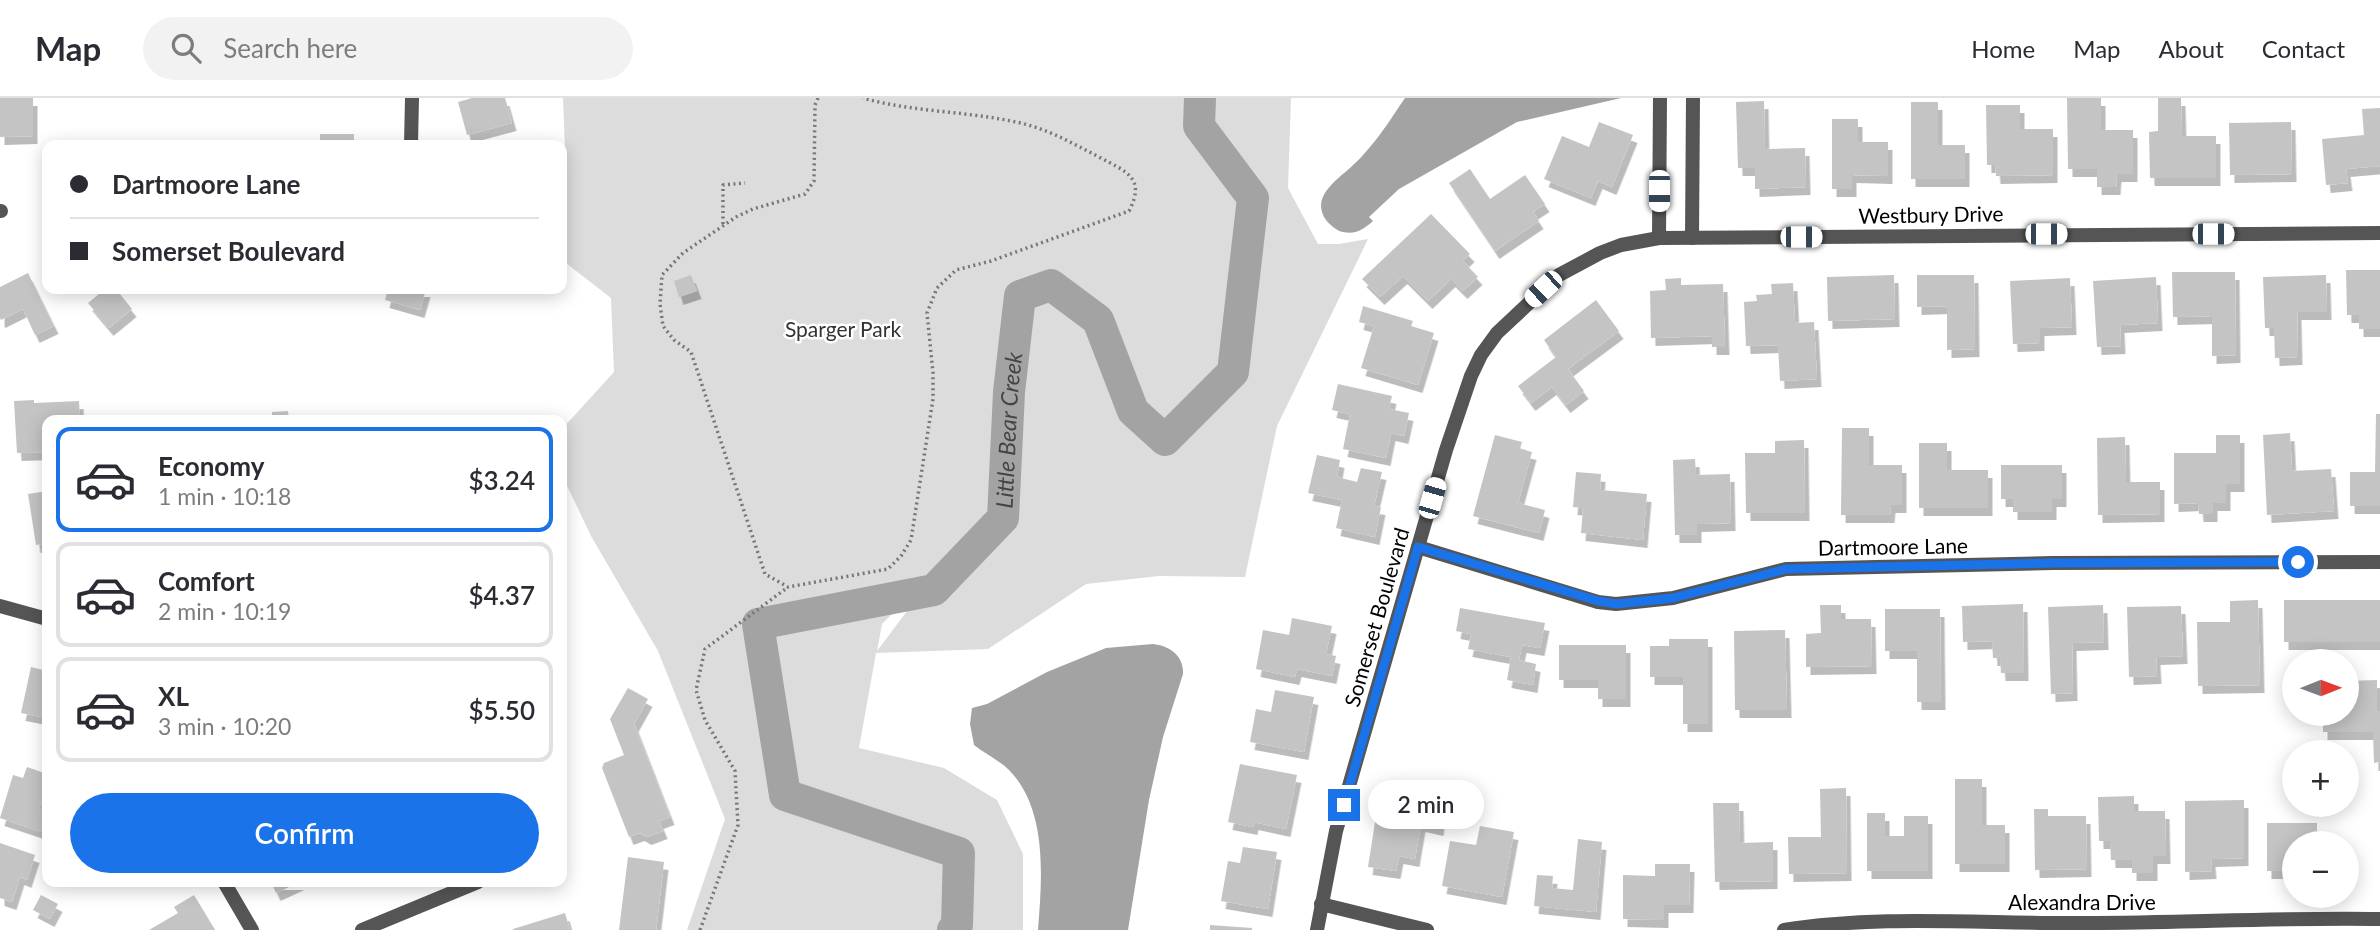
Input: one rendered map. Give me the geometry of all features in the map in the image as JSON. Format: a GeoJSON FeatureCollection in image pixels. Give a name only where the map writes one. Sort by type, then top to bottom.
{"type":"FeatureCollection","features":[{"type":"Feature","properties":{"kind":"street"},"geometry":{"type":"LineString","coordinates":[[411,140],[412,98]]}},
{"type":"Feature","properties":{"kind":"street"},"geometry":{"type":"LineString","coordinates":[[1659,238],[1660,98]]}},
{"type":"Feature","properties":{"kind":"street"},"geometry":{"type":"LineString","coordinates":[[1692,238],[1693,98]]}},
{"type":"Feature","properties":{"kind":"street","name":"Westbury Drive"},"geometry":{"type":"LineString","coordinates":[[1692,238],[2380,233]]}},
{"type":"Feature","properties":{"kind":"street","name":"Somerset Boulevard"},"geometry":{"type":"LineString","coordinates":[[1317,930],[1336,831],[1446,450],[1471,376],[1481,355],[1497,333],[1559,275],[1600,253],[1621,246],[1659,238],[1692,238]]}},
{"type":"Feature","properties":{"kind":"street","name":"Dartmoore Lane"},"geometry":{"type":"LineString","coordinates":[[1418,547],[1616,604],[1673,598],[1786,569],[2066,562],[2380,562]]}},
{"type":"Feature","properties":{"kind":"street"},"geometry":{"type":"LineString","coordinates":[[0,606],[42,618]]}},
{"type":"Feature","properties":{"kind":"street"},"geometry":{"type":"LineString","coordinates":[[227,887],[252,930]]}},
{"type":"Feature","properties":{"kind":"street"},"geometry":{"type":"LineString","coordinates":[[362,930],[466,887]]}},
{"type":"Feature","properties":{"kind":"street"},"geometry":{"type":"LineString","coordinates":[[1321,905],[1427,930]]}},
{"type":"Feature","properties":{"kind":"street","name":"Alexandra Drive"},"geometry":{"type":"LineString","coordinates":[[1784,930],[1891,922],[2069,927],[2380,919]]}},
{"type":"Feature","properties":{"kind":"path"},"geometry":{"type":"LineString","coordinates":[[788,587],[765,574],[691,352],[674,340],[663,327],[660,304],[662,275],[682,253],[723,225],[753,209],[805,194],[814,181],[815,105],[818,98]]}},
{"type":"Feature","properties":{"kind":"path"},"geometry":{"type":"LineString","coordinates":[[700,930],[738,825],[735,771],[705,720],[696,691],[705,649],[788,587],[888,569],[901,556],[911,540],[933,399],[927,313],[937,288],[956,270],[991,261],[1129,211],[1137,196],[1134,181],[1123,170],[1056,134],[1018,122],[953,111],[890,106],[863,98]]}},
{"type":"Feature","properties":{"kind":"path"},"geometry":{"type":"LineString","coordinates":[[723,225],[723,185],[745,183]]}},
{"type":"Feature","properties":{"kind":"green space","name":"Sparger Park"},"geometry":{"type":"Polygon","coordinates":[[[563,98],[1291,98],[1288,188],[1318,244],[1368,239],[1277,426],[1245,577],[1159,576],[1086,584],[988,649],[876,653],[859,748],[944,768],[997,800],[1023,854],[1023,930],[687,930],[725,819],[658,651],[591,536],[567,486],[567,424],[614,372],[611,298],[567,264],[567,140],[565,140],[563,98]],[[937,569],[882,624],[877,651],[938,570],[937,569]]]}},
{"type":"Feature","properties":{"kind":"shaded area"},"geometry":{"type":"Polygon","coordinates":[[[1405,98],[1621,98],[1517,122],[1399,189],[1369,217],[1373,221],[1363,229],[1352,233],[1338,230],[1328,222],[1322,212],[1323,197],[1333,183],[1375,141],[1405,98]]]}},
{"type":"Feature","properties":{"kind":"shaded area"},"geometry":{"type":"Polygon","coordinates":[[[1153,644],[1175,653],[1181,662],[1183,674],[1163,737],[1149,800],[1128,930],[1038,930],[1040,846],[1031,805],[1022,786],[1009,770],[974,745],[970,724],[972,708],[987,704],[1047,672],[1106,648],[1153,644]]]}},
{"type":"Feature","properties":{"kind":"building"},"geometry":{"type":"Polygon","coordinates":[[[0,98],[33,98],[33,136],[0,137],[0,98]]]}},
{"type":"Feature","properties":{"kind":"building"},"geometry":{"type":"Polygon","coordinates":[[[472,98],[505,98],[512,123],[467,135],[458,102],[472,98]]]}},
{"type":"Feature","properties":{"kind":"building"},"geometry":{"type":"Polygon","coordinates":[[[2067,98],[2101,98],[2101,130],[2133,130],[2133,174],[2117,174],[2116,187],[2097,187],[2097,169],[2068,169],[2067,98]]]}},
{"type":"Feature","properties":{"kind":"building"},"geometry":{"type":"Polygon","coordinates":[[[2158,98],[2181,98],[2182,136],[2216,136],[2216,178],[2150,178],[2149,132],[2158,131],[2158,98]]]}},
{"type":"Feature","properties":{"kind":"building"},"geometry":{"type":"Polygon","coordinates":[[[1764,101],[1765,149],[1805,148],[1806,187],[1755,189],[1755,168],[1738,168],[1736,102],[1764,101]]]}},
{"type":"Feature","properties":{"kind":"building"},"geometry":{"type":"Polygon","coordinates":[[[1911,102],[1938,102],[1938,145],[1965,145],[1965,179],[1911,179],[1911,102]]]}},
{"type":"Feature","properties":{"kind":"building"},"geometry":{"type":"Polygon","coordinates":[[[1986,105],[2020,105],[2020,129],[2053,129],[2053,175],[1996,176],[1995,165],[1987,165],[1986,105]]]}},
{"type":"Feature","properties":{"kind":"building"},"geometry":{"type":"Polygon","coordinates":[[[2380,108],[2380,166],[2346,169],[2348,183],[2326,185],[2322,139],[2364,135],[2362,109],[2380,108]]]}},
{"type":"Feature","properties":{"kind":"building"},"geometry":{"type":"Polygon","coordinates":[[[1832,119],[1858,119],[1858,142],[1888,142],[1888,176],[1852,175],[1852,189],[1832,189],[1832,119]]]}},
{"type":"Feature","properties":{"kind":"building"},"geometry":{"type":"Polygon","coordinates":[[[1599,122],[1633,135],[1612,187],[1598,181],[1591,198],[1544,179],[1562,136],[1589,147],[1599,122]]]}},
{"type":"Feature","properties":{"kind":"building"},"geometry":{"type":"Polygon","coordinates":[[[2291,122],[2292,174],[2230,175],[2229,123],[2291,122]]]}},
{"type":"Feature","properties":{"kind":"building"},"geometry":{"type":"Polygon","coordinates":[[[320,134],[354,134],[354,140],[320,140],[320,134]]]}},
{"type":"Feature","properties":{"kind":"building"},"geometry":{"type":"Polygon","coordinates":[[[1470,169],[1490,199],[1525,175],[1545,204],[1533,212],[1539,221],[1495,251],[1449,183],[1470,169]]]}},
{"type":"Feature","properties":{"kind":"building"},"geometry":{"type":"Polygon","coordinates":[[[1431,214],[1470,254],[1463,261],[1478,277],[1463,291],[1451,279],[1428,301],[1403,276],[1380,297],[1362,279],[1431,214]]]}},
{"type":"Feature","properties":{"kind":"building"},"geometry":{"type":"Polygon","coordinates":[[[2346,270],[2380,270],[2380,329],[2359,329],[2359,315],[2347,315],[2346,270]]]}},
{"type":"Feature","properties":{"kind":"building"},"geometry":{"type":"Polygon","coordinates":[[[2172,272],[2235,272],[2236,355],[2212,356],[2212,316],[2173,317],[2172,272]]]}},
{"type":"Feature","properties":{"kind":"building"},"geometry":{"type":"Polygon","coordinates":[[[28,273],[54,326],[35,335],[23,309],[1,320],[0,318],[0,287],[28,273]]]}},
{"type":"Feature","properties":{"kind":"building"},"geometry":{"type":"Polygon","coordinates":[[[691,275],[697,291],[679,297],[674,281],[691,275]]]}},
{"type":"Feature","properties":{"kind":"building"},"geometry":{"type":"Polygon","coordinates":[[[1894,275],[1895,319],[1828,321],[1827,277],[1894,275]]]}},
{"type":"Feature","properties":{"kind":"building"},"geometry":{"type":"Polygon","coordinates":[[[1917,275],[1974,275],[1975,349],[1947,350],[1947,306],[1917,307],[1917,275]]]}},
{"type":"Feature","properties":{"kind":"building"},"geometry":{"type":"Polygon","coordinates":[[[2326,275],[2327,312],[2297,312],[2298,357],[2275,358],[2274,328],[2265,328],[2263,277],[2326,275]]]}},
{"type":"Feature","properties":{"kind":"building"},"geometry":{"type":"Polygon","coordinates":[[[2156,277],[2158,323],[2120,325],[2121,346],[2097,347],[2093,281],[2156,277]]]}},
{"type":"Feature","properties":{"kind":"building"},"geometry":{"type":"Polygon","coordinates":[[[1681,278],[1681,285],[1723,284],[1725,347],[1712,347],[1712,336],[1651,338],[1650,291],[1666,290],[1665,279],[1681,278]]]}},
{"type":"Feature","properties":{"kind":"building"},"geometry":{"type":"Polygon","coordinates":[[[2070,278],[2072,327],[2040,328],[2040,343],[2013,344],[2010,281],[2070,278]]]}},
{"type":"Feature","properties":{"kind":"building"},"geometry":{"type":"Polygon","coordinates":[[[1793,283],[1795,323],[1814,322],[1817,379],[1780,381],[1778,345],[1746,346],[1744,302],[1757,301],[1756,295],[1772,294],[1771,284],[1793,283]]]}},
{"type":"Feature","properties":{"kind":"building"},"geometry":{"type":"Polygon","coordinates":[[[99,294],[120,294],[132,309],[109,328],[88,303],[99,294]]]}},
{"type":"Feature","properties":{"kind":"building"},"geometry":{"type":"Polygon","coordinates":[[[387,294],[425,294],[420,310],[385,300],[387,294]]]}},
{"type":"Feature","properties":{"kind":"building"},"geometry":{"type":"Polygon","coordinates":[[[1596,300],[1619,331],[1568,369],[1584,391],[1566,405],[1552,387],[1531,403],[1518,386],[1556,357],[1544,340],[1596,300]]]}},
{"type":"Feature","properties":{"kind":"building"},"geometry":{"type":"Polygon","coordinates":[[[1363,306],[1413,321],[1411,326],[1434,333],[1418,385],[1361,368],[1374,326],[1359,322],[1363,306]]]}},
{"type":"Feature","properties":{"kind":"building"},"geometry":{"type":"Polygon","coordinates":[[[1338,384],[1392,396],[1389,409],[1409,413],[1404,436],[1391,433],[1386,458],[1343,449],[1350,414],[1332,410],[1338,384]]]}},
{"type":"Feature","properties":{"kind":"building"},"geometry":{"type":"Polygon","coordinates":[[[14,401],[79,401],[80,415],[42,415],[42,452],[17,453],[14,401]]]}},
{"type":"Feature","properties":{"kind":"building"},"geometry":{"type":"Polygon","coordinates":[[[288,411],[288,415],[272,415],[272,412],[288,411]]]}},
{"type":"Feature","properties":{"kind":"building"},"geometry":{"type":"Polygon","coordinates":[[[2376,414],[2380,414],[2380,506],[2350,506],[2350,472],[2375,472],[2376,414]]]}},
{"type":"Feature","properties":{"kind":"building"},"geometry":{"type":"Polygon","coordinates":[[[1842,428],[1869,428],[1869,465],[1902,465],[1902,505],[1891,505],[1890,515],[1841,515],[1842,428]]]}},
{"type":"Feature","properties":{"kind":"building"},"geometry":{"type":"Polygon","coordinates":[[[2290,433],[2292,471],[2331,469],[2334,511],[2267,515],[2263,435],[2290,433]]]}},
{"type":"Feature","properties":{"kind":"building"},"geometry":{"type":"Polygon","coordinates":[[[1495,435],[1522,442],[1520,449],[1532,452],[1518,503],[1545,510],[1539,533],[1473,516],[1495,435]]]}},
{"type":"Feature","properties":{"kind":"building"},"geometry":{"type":"Polygon","coordinates":[[[2216,435],[2240,435],[2240,484],[2226,484],[2226,503],[2213,503],[2213,514],[2199,514],[2198,503],[2174,504],[2174,453],[2216,453],[2216,435]]]}},
{"type":"Feature","properties":{"kind":"building"},"geometry":{"type":"Polygon","coordinates":[[[2125,437],[2126,482],[2160,482],[2160,514],[2098,515],[2097,438],[2125,437]]]}},
{"type":"Feature","properties":{"kind":"building"},"geometry":{"type":"Polygon","coordinates":[[[1804,440],[1805,513],[1746,513],[1745,453],[1775,453],[1775,441],[1804,440]]]}},
{"type":"Feature","properties":{"kind":"building"},"geometry":{"type":"Polygon","coordinates":[[[1919,443],[1947,443],[1947,470],[1988,470],[1988,508],[1919,508],[1919,443]]]}},
{"type":"Feature","properties":{"kind":"building"},"geometry":{"type":"Polygon","coordinates":[[[1317,455],[1340,460],[1337,477],[1357,482],[1361,468],[1382,472],[1374,506],[1381,507],[1375,537],[1336,528],[1342,500],[1308,493],[1317,455]]]}},
{"type":"Feature","properties":{"kind":"building"},"geometry":{"type":"Polygon","coordinates":[[[1695,459],[1696,475],[1730,474],[1731,523],[1697,524],[1697,535],[1675,535],[1673,460],[1695,459]]]}},
{"type":"Feature","properties":{"kind":"building"},"geometry":{"type":"Polygon","coordinates":[[[2001,465],[2062,465],[2062,499],[2052,499],[2052,512],[2013,512],[2013,499],[2001,499],[2001,465]]]}},
{"type":"Feature","properties":{"kind":"building"},"geometry":{"type":"Polygon","coordinates":[[[1576,472],[1601,474],[1600,490],[1647,494],[1643,540],[1581,533],[1583,508],[1573,507],[1576,472]]]}},
{"type":"Feature","properties":{"kind":"building"},"geometry":{"type":"Polygon","coordinates":[[[42,492],[42,544],[36,545],[28,494],[42,492]]]}},
{"type":"Feature","properties":{"kind":"building"},"geometry":{"type":"Polygon","coordinates":[[[2258,600],[2260,685],[2198,686],[2197,622],[2230,622],[2230,601],[2258,600]]]}},
{"type":"Feature","properties":{"kind":"building"},"geometry":{"type":"Polygon","coordinates":[[[2284,600],[2380,600],[2380,642],[2284,642],[2284,600]]]}},
{"type":"Feature","properties":{"kind":"building"},"geometry":{"type":"Polygon","coordinates":[[[2023,604],[2024,673],[2001,673],[2000,658],[1993,658],[1992,641],[1963,642],[1962,606],[2023,604]]]}},
{"type":"Feature","properties":{"kind":"building"},"geometry":{"type":"Polygon","coordinates":[[[1820,605],[1841,605],[1841,619],[1871,619],[1872,666],[1806,667],[1806,634],[1821,633],[1820,605]]]}},
{"type":"Feature","properties":{"kind":"building"},"geometry":{"type":"Polygon","coordinates":[[[2103,605],[2104,642],[2072,643],[2073,693],[2051,694],[2048,607],[2103,605]]]}},
{"type":"Feature","properties":{"kind":"building"},"geometry":{"type":"Polygon","coordinates":[[[2181,606],[2183,656],[2156,657],[2157,676],[2129,677],[2127,607],[2181,606]]]}},
{"type":"Feature","properties":{"kind":"building"},"geometry":{"type":"Polygon","coordinates":[[[1460,608],[1545,623],[1540,648],[1522,645],[1519,660],[1536,664],[1533,685],[1507,680],[1511,657],[1468,649],[1471,634],[1456,631],[1460,608]]]}},
{"type":"Feature","properties":{"kind":"building"},"geometry":{"type":"Polygon","coordinates":[[[1885,609],[1940,609],[1941,702],[1917,702],[1917,651],[1885,651],[1885,609]]]}},
{"type":"Feature","properties":{"kind":"building"},"geometry":{"type":"Polygon","coordinates":[[[1292,618],[1332,626],[1326,654],[1336,656],[1332,676],[1297,669],[1295,677],[1256,669],[1263,630],[1289,635],[1292,618]]]}},
{"type":"Feature","properties":{"kind":"building"},"geometry":{"type":"Polygon","coordinates":[[[1785,630],[1787,710],[1735,710],[1734,631],[1785,630]]]}},
{"type":"Feature","properties":{"kind":"building"},"geometry":{"type":"Polygon","coordinates":[[[1669,639],[1708,639],[1708,724],[1683,724],[1683,677],[1650,677],[1650,646],[1669,646],[1669,639]]]}},
{"type":"Feature","properties":{"kind":"building"},"geometry":{"type":"Polygon","coordinates":[[[1559,645],[1626,645],[1626,699],[1598,699],[1598,680],[1559,680],[1559,645]]]}},
{"type":"Feature","properties":{"kind":"building"},"geometry":{"type":"Polygon","coordinates":[[[31,667],[42,670],[42,717],[21,713],[31,667]]]}},
{"type":"Feature","properties":{"kind":"building"},"geometry":{"type":"Polygon","coordinates":[[[2377,680],[2380,762],[2374,763],[2373,732],[2323,732],[2323,726],[2359,726],[2359,681],[2377,680]]]}},
{"type":"Feature","properties":{"kind":"building"},"geometry":{"type":"Polygon","coordinates":[[[628,688],[648,699],[634,724],[670,817],[659,821],[663,831],[647,837],[640,833],[629,837],[602,768],[604,763],[624,755],[610,719],[628,688]]]}},
{"type":"Feature","properties":{"kind":"building"},"geometry":{"type":"Polygon","coordinates":[[[1275,690],[1314,697],[1304,752],[1250,742],[1256,709],[1271,712],[1275,690]]]}},
{"type":"Feature","properties":{"kind":"building"},"geometry":{"type":"Polygon","coordinates":[[[1240,764],[1297,775],[1286,829],[1254,822],[1253,827],[1228,822],[1240,764]]]}},
{"type":"Feature","properties":{"kind":"building"},"geometry":{"type":"Polygon","coordinates":[[[27,767],[42,772],[42,800],[39,809],[42,810],[42,832],[0,818],[13,775],[23,778],[27,767]]]}},
{"type":"Feature","properties":{"kind":"building"},"geometry":{"type":"Polygon","coordinates":[[[1955,779],[1982,779],[1982,825],[2005,825],[2005,864],[1955,864],[1955,779]]]}},
{"type":"Feature","properties":{"kind":"building"},"geometry":{"type":"Polygon","coordinates":[[[1846,788],[1847,873],[1789,874],[1788,837],[1821,837],[1820,789],[1846,788]]]}},
{"type":"Feature","properties":{"kind":"building"},"geometry":{"type":"Polygon","coordinates":[[[1380,790],[1435,798],[1433,812],[1441,813],[1439,828],[1421,824],[1415,859],[1399,856],[1396,871],[1368,867],[1380,790]]]}},
{"type":"Feature","properties":{"kind":"building"},"geometry":{"type":"Polygon","coordinates":[[[2134,796],[2134,811],[2165,811],[2166,856],[2153,856],[2153,873],[2132,873],[2132,860],[2111,860],[2110,841],[2099,841],[2098,797],[2134,796]]]}},
{"type":"Feature","properties":{"kind":"building"},"geometry":{"type":"Polygon","coordinates":[[[2244,800],[2244,858],[2211,859],[2212,871],[2185,872],[2185,801],[2244,800]]]}},
{"type":"Feature","properties":{"kind":"building"},"geometry":{"type":"Polygon","coordinates":[[[1713,803],[1739,803],[1740,843],[1773,842],[1773,881],[1715,882],[1713,803]]]}},
{"type":"Feature","properties":{"kind":"building"},"geometry":{"type":"Polygon","coordinates":[[[2034,809],[2048,809],[2048,816],[2086,816],[2087,869],[2035,870],[2034,809]]]}},
{"type":"Feature","properties":{"kind":"building"},"geometry":{"type":"Polygon","coordinates":[[[1867,813],[1885,813],[1885,836],[1904,836],[1904,816],[1928,816],[1928,871],[1867,871],[1867,813]]]}},
{"type":"Feature","properties":{"kind":"building"},"geometry":{"type":"Polygon","coordinates":[[[2267,823],[2317,823],[2317,831],[2282,831],[2282,871],[2267,871],[2267,823]]]}},
{"type":"Feature","properties":{"kind":"building"},"geometry":{"type":"Polygon","coordinates":[[[1480,826],[1514,832],[1502,897],[1442,886],[1450,841],[1476,845],[1480,826]]]}},
{"type":"Feature","properties":{"kind":"building"},"geometry":{"type":"Polygon","coordinates":[[[1578,839],[1602,842],[1596,912],[1534,906],[1537,875],[1553,876],[1552,888],[1573,890],[1578,839]]]}},
{"type":"Feature","properties":{"kind":"building"},"geometry":{"type":"Polygon","coordinates":[[[0,843],[35,855],[27,880],[20,877],[12,902],[0,898],[0,843]]]}},
{"type":"Feature","properties":{"kind":"building"},"geometry":{"type":"Polygon","coordinates":[[[1243,847],[1277,852],[1268,909],[1221,901],[1228,861],[1240,863],[1243,847]]]}},
{"type":"Feature","properties":{"kind":"building"},"geometry":{"type":"Polygon","coordinates":[[[628,857],[664,862],[656,930],[619,930],[628,857]]]}},
{"type":"Feature","properties":{"kind":"building"},"geometry":{"type":"Polygon","coordinates":[[[1655,864],[1690,864],[1689,905],[1664,905],[1664,920],[1623,919],[1623,875],[1655,876],[1655,864]]]}},
{"type":"Feature","properties":{"kind":"building"},"geometry":{"type":"Polygon","coordinates":[[[273,887],[289,887],[276,893],[273,887]]]}},
{"type":"Feature","properties":{"kind":"building"},"geometry":{"type":"Polygon","coordinates":[[[41,895],[58,904],[50,919],[33,910],[41,895]]]}},
{"type":"Feature","properties":{"kind":"building"},"geometry":{"type":"Polygon","coordinates":[[[194,895],[215,930],[149,930],[178,913],[174,907],[194,895]]]}},
{"type":"Feature","properties":{"kind":"building"},"geometry":{"type":"Polygon","coordinates":[[[565,913],[570,930],[513,930],[513,929],[565,913]]]}},
{"type":"Feature","properties":{"kind":"building"},"geometry":{"type":"Polygon","coordinates":[[[1210,925],[1252,928],[1252,930],[1210,930],[1210,925]]]}},
{"type":"Feature","properties":{"kind":"waterway","name":"Little Bear Creek"},"geometry":{"type":"LineString","coordinates":[[953,930],[957,925],[959,853],[785,795],[758,624],[934,590],[1003,518],[1009,392],[1020,296],[1051,285],[1098,320],[1133,411],[1165,440],[1233,372],[1253,198],[1199,126],[1200,98]]}},
{"type":"Feature","properties":{"kind":"route"},"geometry":{"type":"LineString","coordinates":[[1344,805],[1418,547],[1616,604],[1673,598],[1786,569],[2053,563],[2298,562]]}}]}
